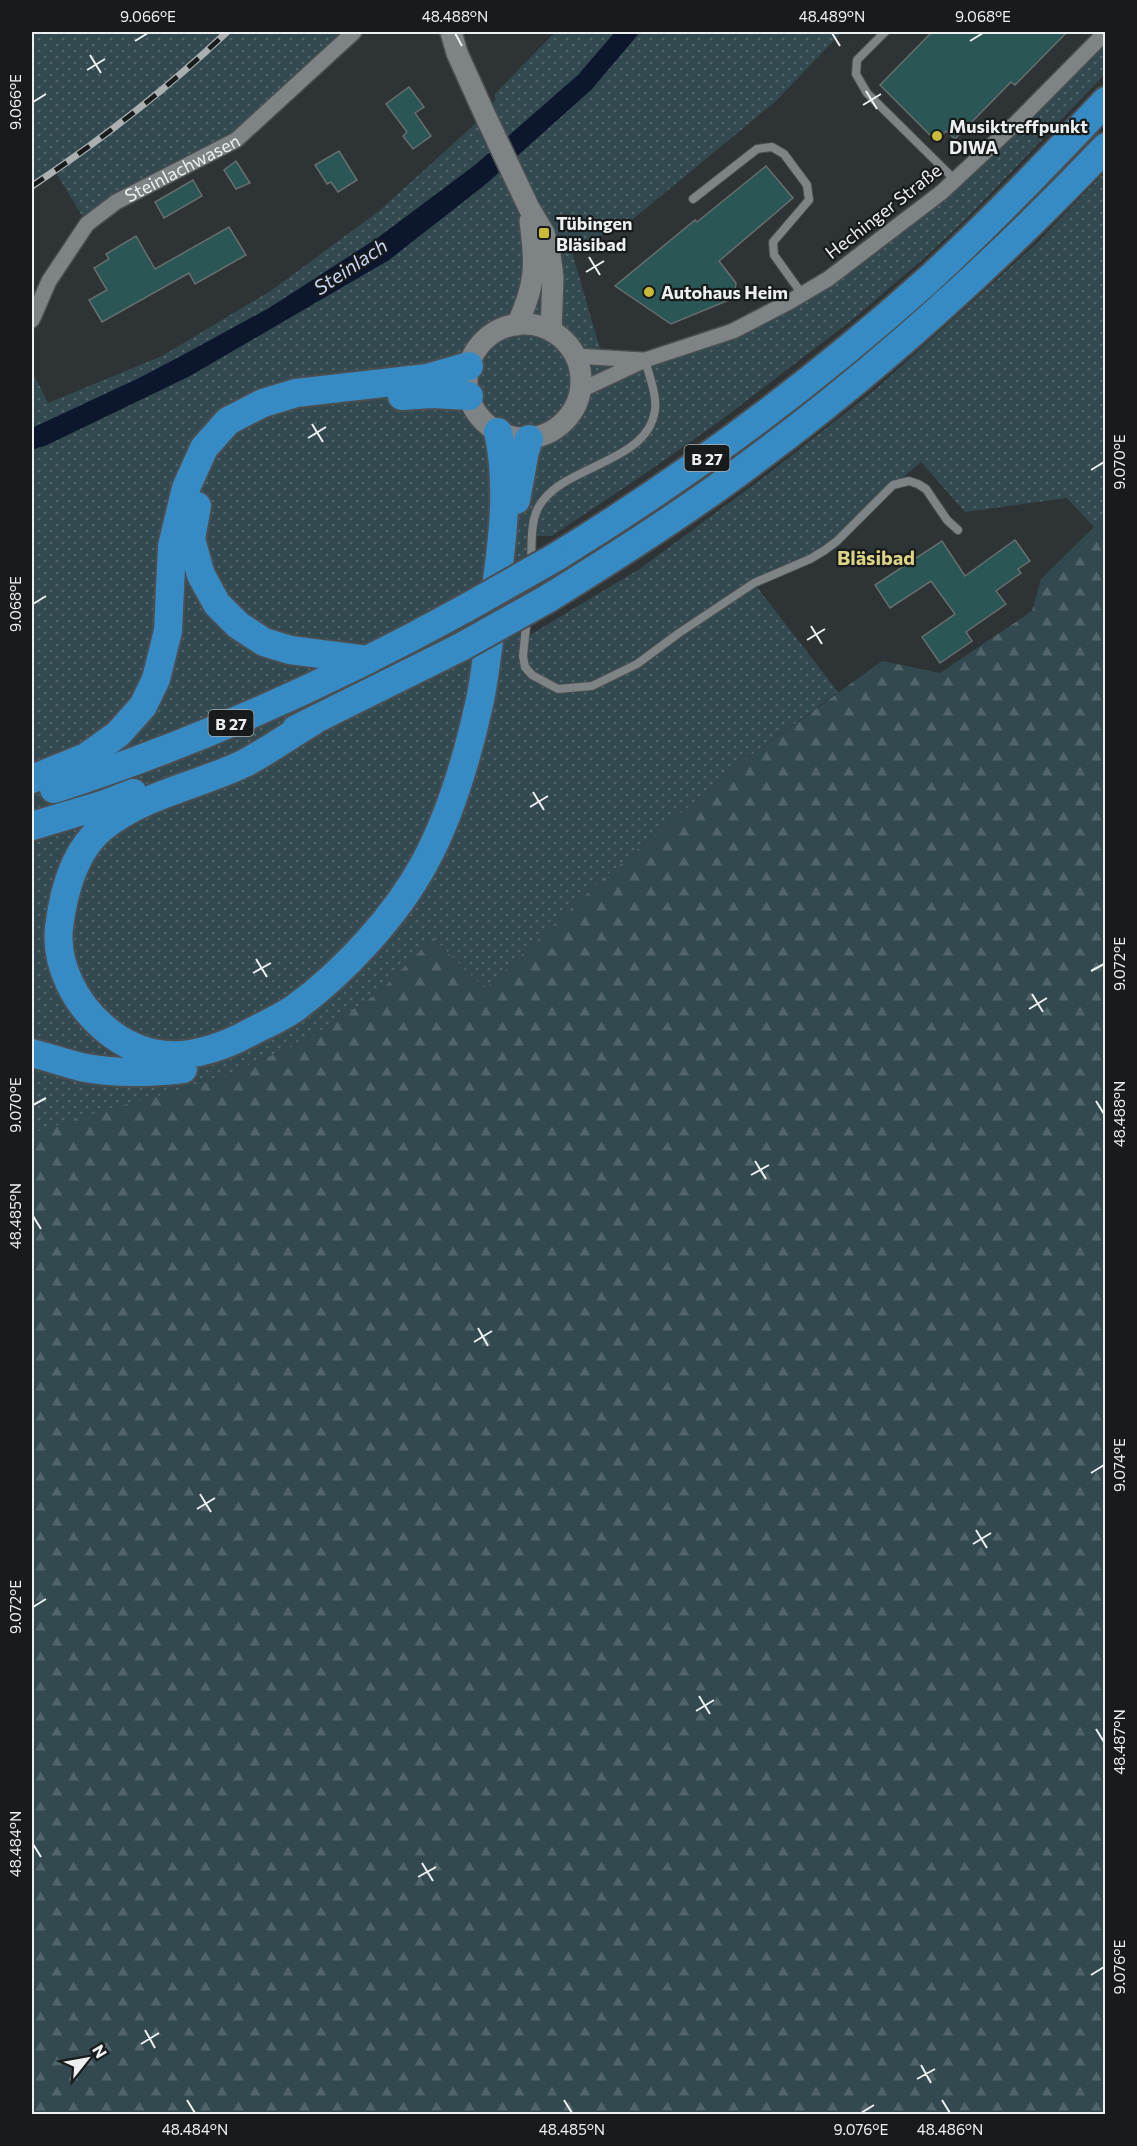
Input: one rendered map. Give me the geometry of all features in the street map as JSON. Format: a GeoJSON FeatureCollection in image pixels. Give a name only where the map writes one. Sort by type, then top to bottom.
{"type":"FeatureCollection","features":[{"type":"Feature","properties":{"kind":"highway","name":"B 27"},"geometry":{"type":"LineString","coordinates":[[32,796],[91,777],[221,728],[368,660],[556,557],[636,507],[720,449],[850,347],[927,280],[991,219],[1106,101]]}},
{"type":"Feature","properties":{"kind":"highway","name":"B 27"},"geometry":{"type":"LineString","coordinates":[[32,826],[102,805],[240,753],[312,722],[461,647],[535,595],[663,526],[746,468],[821,410],[969,283],[1106,147]]}},
{"type":"Feature","properties":{"kind":"highway"},"geometry":{"type":"LineString","coordinates":[[32,778],[86,758],[118,734],[143,706],[156,679],[168,631],[172,546],[186,488],[204,448],[228,421],[263,403],[296,393],[427,378],[469,366]]}},
{"type":"Feature","properties":{"kind":"highway"},"geometry":{"type":"LineString","coordinates":[[368,660],[290,650],[264,642],[238,626],[217,604],[201,575],[192,539],[200,490],[216,456],[237,434],[269,415],[308,404],[432,394],[469,396]]}},
{"type":"Feature","properties":{"kind":"highway"},"geometry":{"type":"LineString","coordinates":[[312,722],[245,762],[133,806],[99,830],[76,862],[62,901],[58,937],[66,977],[90,1015],[119,1041],[157,1055],[204,1053],[241,1037],[292,1010],[343,969],[393,910],[425,862],[458,786],[481,698],[497,582],[504,496],[502,451],[498,432]]}},
{"type":"Feature","properties":{"kind":"highway"},"geometry":{"type":"LineString","coordinates":[[32,1053],[82,1067],[122,1072],[157,1072],[210,1066],[244,1053],[280,1032],[328,995],[380,944],[431,872],[472,784],[495,689],[518,488],[529,439]]}},
{"type":"Feature","properties":{"kind":"street","name":"Steinlachwasen"},"geometry":{"type":"LineString","coordinates":[[32,320],[49,281],[87,224],[116,202],[236,140],[354,32]]}},
{"type":"Feature","properties":{"kind":"street"},"geometry":{"type":"LineString","coordinates":[[451,32],[457,53],[485,115],[529,208],[544,233],[553,277],[551,331]]}},
{"type":"Feature","properties":{"kind":"street","name":"Hechinger Straße"},"geometry":{"type":"LineString","coordinates":[[581,390],[645,360],[733,332],[828,279],[942,192],[1017,122],[1106,32]]}},
{"type":"Feature","properties":{"kind":"street"},"geometry":{"type":"LineString","coordinates":[[517,325],[529,299],[533,277],[534,247],[529,208]]}},
{"type":"Feature","properties":{"kind":"street"},"geometry":{"type":"LineString","coordinates":[[528,324],[551,331],[565,341],[575,356],[582,378],[575,408],[564,424],[548,434],[529,439],[513,438],[498,432],[479,417],[469,396],[467,381],[469,366],[475,352],[484,341],[499,330],[517,325],[528,324]]}},
{"type":"Feature","properties":{"kind":"street","name":"Hechinger Straße"},"geometry":{"type":"LineString","coordinates":[[575,356],[645,360]]}},
{"type":"Feature","properties":{"kind":"lane"},"geometry":{"type":"LineString","coordinates":[[885,32],[857,60],[856,74],[867,93],[955,180]]}},
{"type":"Feature","properties":{"kind":"lane"},"geometry":{"type":"LineString","coordinates":[[693,199],[757,149],[772,147],[784,154],[807,185],[808,200],[773,242],[774,255],[802,294]]}},
{"type":"Feature","properties":{"kind":"lane"},"geometry":{"type":"LineString","coordinates":[[645,360],[655,400],[655,410],[648,429],[633,446],[568,481],[547,496],[541,503],[535,518],[535,595],[524,656],[525,666],[532,675],[558,689],[592,686],[637,664],[754,583],[810,559],[825,550],[893,485],[909,481],[918,483],[926,489],[947,520],[958,530]]}},
{"type":"Feature","properties":{"kind":"green space"},"geometry":{"type":"Polygon","coordinates":[[[32,32],[354,32],[236,140],[87,224],[55,171],[32,186],[32,32]]]}},
{"type":"Feature","properties":{"kind":"green space"},"geometry":{"type":"Polygon","coordinates":[[[555,32],[842,32],[776,101],[633,219],[572,252],[603,359],[645,360],[733,331],[874,244],[1105,32],[1105,74],[965,220],[852,320],[720,421],[643,475],[552,536],[533,536],[525,638],[641,568],[768,474],[877,388],[1037,243],[1105,172],[1105,522],[1094,527],[1067,498],[965,512],[921,462],[883,494],[825,550],[754,583],[838,692],[737,766],[605,877],[485,989],[433,938],[378,993],[303,1042],[209,1082],[32,1136],[32,371],[48,403],[162,356],[272,290],[379,211],[485,115],[496,99],[494,95],[555,32]]]}},
{"type":"Feature","properties":{"kind":"green space"},"geometry":{"type":"Polygon","coordinates":[[[1105,522],[1105,2114],[32,2114],[32,1133],[209,1082],[303,1042],[378,993],[433,938],[485,989],[605,877],[737,766],[882,661],[940,673],[1032,611],[1041,579],[1094,527],[1105,522]]]}},
{"type":"Feature","properties":{"kind":"water","name":"Steinlach"},"geometry":{"type":"Polygon","coordinates":[[[615,32],[640,32],[592,89],[486,184],[389,260],[190,376],[47,445],[32,450],[32,428],[139,378],[269,308],[376,239],[475,165],[578,75],[615,32]]]}},
{"type":"Feature","properties":{"kind":"building"},"geometry":{"type":"Polygon","coordinates":[[[932,32],[1067,32],[1015,85],[1011,82],[955,139],[946,131],[936,141],[880,85],[932,32]]]}},
{"type":"Feature","properties":{"kind":"building"},"geometry":{"type":"Polygon","coordinates":[[[409,87],[424,107],[415,113],[431,136],[413,149],[403,136],[407,132],[386,104],[409,87]]]}},
{"type":"Feature","properties":{"kind":"building"},"geometry":{"type":"Polygon","coordinates":[[[339,151],[357,180],[338,192],[331,182],[327,184],[315,165],[339,151]]]}},
{"type":"Feature","properties":{"kind":"building"},"geometry":{"type":"Polygon","coordinates":[[[236,161],[250,183],[236,189],[224,170],[236,161]]]}},
{"type":"Feature","properties":{"kind":"building"},"geometry":{"type":"Polygon","coordinates":[[[766,166],[793,198],[719,261],[736,283],[734,298],[671,324],[615,286],[695,220],[697,222],[766,166]]]}},
{"type":"Feature","properties":{"kind":"building"},"geometry":{"type":"Polygon","coordinates":[[[193,180],[202,196],[164,218],[155,202],[193,180]]]}},
{"type":"Feature","properties":{"kind":"building"},"geometry":{"type":"Polygon","coordinates":[[[229,227],[246,255],[195,284],[189,273],[102,322],[89,300],[107,290],[94,268],[109,259],[106,254],[136,236],[155,269],[229,227]]]}},
{"type":"Feature","properties":{"kind":"building"},"geometry":{"type":"Polygon","coordinates":[[[1015,540],[1030,561],[1018,569],[1021,573],[996,591],[1006,604],[966,632],[972,641],[940,663],[922,637],[955,614],[931,581],[890,608],[875,585],[942,541],[965,576],[1015,540]]]}},
{"type":"Feature","properties":{"kind":"railway"},"geometry":{"type":"LineString","coordinates":[[32,186],[133,113],[227,32]]}},
{"type":"Feature","properties":{"kind":"place","name":"Musiktreffpunkt DIWA"},"geometry":{"type":"Point","coordinates":[937,136]}},
{"type":"Feature","properties":{"kind":"place","name":"Tübingen Bläsibad"},"geometry":{"type":"Point","coordinates":[544,233]}},
{"type":"Feature","properties":{"kind":"place","name":"Autohaus Heim"},"geometry":{"type":"Point","coordinates":[649,292]}},
{"type":"Feature","properties":{"kind":"district","name":"Bläsibad"},"geometry":{"type":"Point","coordinates":[876,557]}}]}
